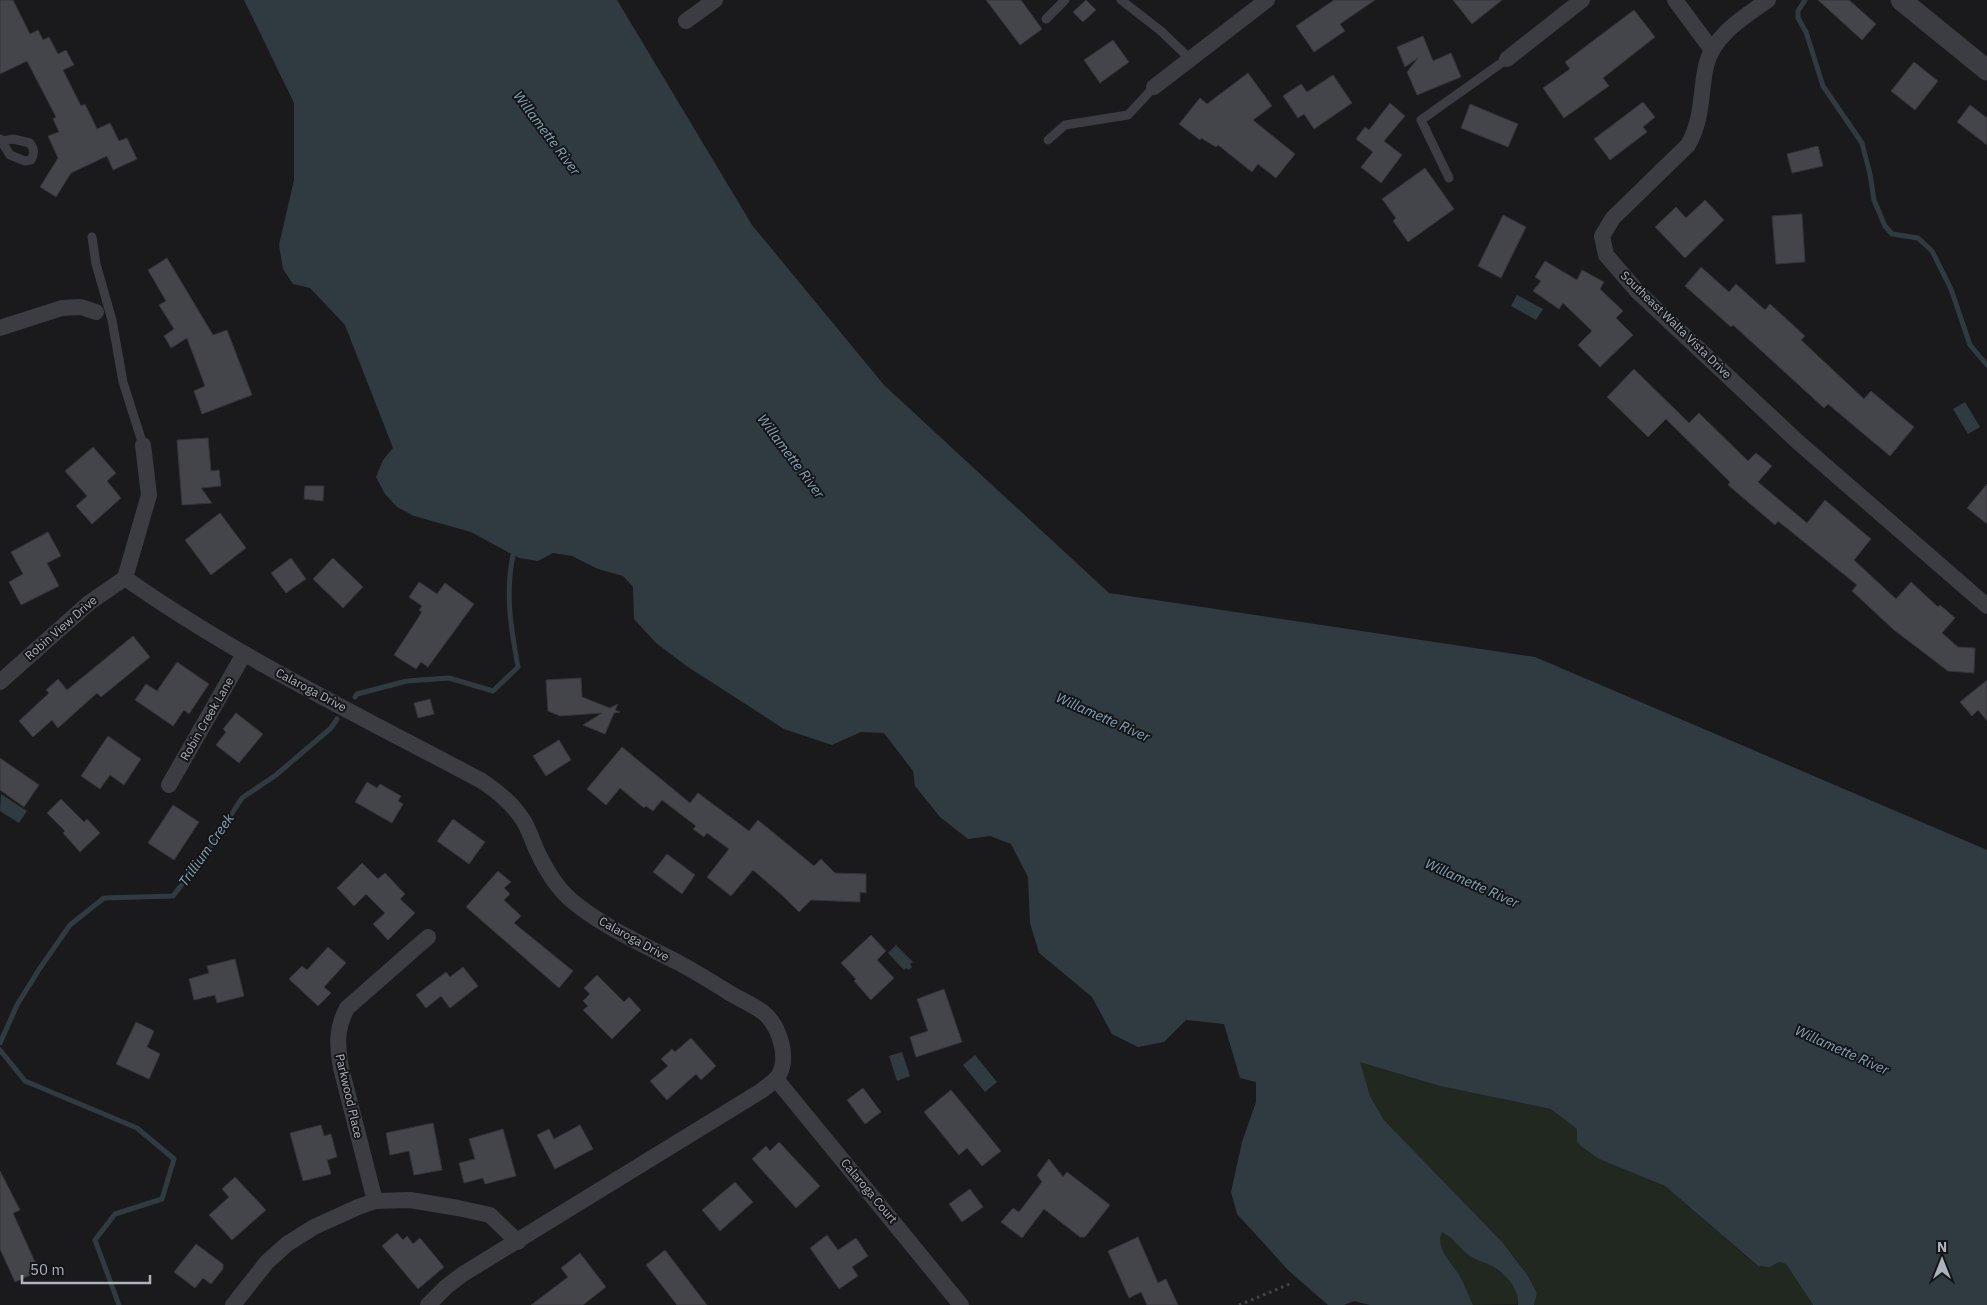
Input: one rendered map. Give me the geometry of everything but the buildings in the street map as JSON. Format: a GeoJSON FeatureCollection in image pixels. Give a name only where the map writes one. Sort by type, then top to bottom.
{"type":"FeatureCollection","features":[{"type":"Feature","properties":{"kind":"street"},"geometry":{"type":"LineString","coordinates":[[686,21],[715,0]]}},
{"type":"Feature","properties":{"kind":"street"},"geometry":{"type":"LineString","coordinates":[[1154,87],[1267,0]]}},
{"type":"Feature","properties":{"kind":"street"},"geometry":{"type":"LineString","coordinates":[[1507,59],[1582,0]]}},
{"type":"Feature","properties":{"kind":"street"},"geometry":{"type":"LineString","coordinates":[[1675,0],[1712,50]]}},
{"type":"Feature","properties":{"kind":"street","name":"Southeast Walta Vista Drive"},"geometry":{"type":"LineString","coordinates":[[1768,0],[1728,28],[1712,50],[1706,65],[1696,131],[1688,145],[1613,218],[1602,236],[1606,255],[1638,292],[1798,442],[1987,606]]}},
{"type":"Feature","properties":{"kind":"street"},"geometry":{"type":"LineString","coordinates":[[1901,0],[1987,70]]}},
{"type":"Feature","properties":{"kind":"street"},"geometry":{"type":"LineString","coordinates":[[0,328],[62,308],[81,307],[103,313]]}},
{"type":"Feature","properties":{"kind":"street"},"geometry":{"type":"LineString","coordinates":[[125,578],[149,495],[143,445]]}},
{"type":"Feature","properties":{"kind":"street","name":"Calaroga Drive"},"geometry":{"type":"LineString","coordinates":[[125,578],[244,654],[473,776],[501,794],[514,807],[524,822],[538,853],[558,887],[570,899],[636,942],[680,964],[764,1013],[775,1027],[782,1044],[782,1061],[776,1078]]}},
{"type":"Feature","properties":{"kind":"street","name":"Robin View Drive"},"geometry":{"type":"LineString","coordinates":[[0,682],[89,602],[125,578]]}},
{"type":"Feature","properties":{"kind":"street","name":"Robin Creek Lane"},"geometry":{"type":"LineString","coordinates":[[169,785],[244,654]]}},
{"type":"Feature","properties":{"kind":"street","name":"Parkwood Place"},"geometry":{"type":"LineString","coordinates":[[375,1202],[341,1068],[339,1023],[347,1008],[428,937]]}},
{"type":"Feature","properties":{"kind":"street"},"geometry":{"type":"LineString","coordinates":[[428,1305],[446,1287],[463,1274],[518,1242],[761,1091],[776,1078]]}},
{"type":"Feature","properties":{"kind":"street","name":"Calaroga Court"},"geometry":{"type":"LineString","coordinates":[[776,1078],[961,1305]]}},
{"type":"Feature","properties":{"kind":"street"},"geometry":{"type":"LineString","coordinates":[[233,1305],[267,1262],[287,1244],[314,1227],[358,1206],[375,1202],[410,1200],[490,1215],[518,1242]]}},
{"type":"Feature","properties":{"kind":"lane"},"geometry":{"type":"LineString","coordinates":[[1046,19],[1065,0]]}},
{"type":"Feature","properties":{"kind":"lane"},"geometry":{"type":"LineString","coordinates":[[1121,0],[1161,31],[1190,59]]}},
{"type":"Feature","properties":{"kind":"lane"},"geometry":{"type":"LineString","coordinates":[[1449,178],[1421,120],[1507,59]]}},
{"type":"Feature","properties":{"kind":"lane"},"geometry":{"type":"LineString","coordinates":[[1048,140],[1065,125],[1128,116],[1154,87]]}},
{"type":"Feature","properties":{"kind":"lane"},"geometry":{"type":"LineString","coordinates":[[92,237],[103,313],[143,445]]}},
{"type":"Feature","properties":{"kind":"path"},"geometry":{"type":"LineString","coordinates":[[1239,1305],[1292,1283]]}},
{"type":"Feature","properties":{"kind":"shaded area"},"geometry":{"type":"Polygon","coordinates":[[[1359,1061],[1440,1086],[1552,1109],[1577,1129],[1577,1142],[1599,1159],[1665,1186],[1757,1266],[1770,1267],[1779,1262],[1786,1264],[1813,1305],[1534,1305],[1537,1293],[1528,1276],[1503,1243],[1384,1120],[1370,1096],[1359,1061]]]}},
{"type":"Feature","properties":{"kind":"shaded area"},"geometry":{"type":"Polygon","coordinates":[[[1441,1231],[1453,1237],[1462,1250],[1473,1258],[1490,1265],[1504,1275],[1516,1289],[1519,1304],[1473,1305],[1462,1280],[1443,1251],[1440,1238],[1441,1231]]]}},
{"type":"Feature","properties":{"kind":"water","name":"Willamette River"},"geometry":{"type":"Polygon","coordinates":[[[244,0],[617,0],[752,225],[884,385],[1109,593],[1535,657],[1987,850],[1987,1305],[1813,1305],[1786,1264],[1779,1262],[1770,1267],[1758,1266],[1665,1186],[1599,1159],[1582,1147],[1577,1142],[1577,1129],[1551,1109],[1440,1086],[1360,1062],[1370,1096],[1384,1120],[1503,1243],[1528,1276],[1537,1293],[1534,1305],[1518,1305],[1517,1293],[1511,1282],[1502,1273],[1470,1256],[1442,1232],[1440,1239],[1443,1251],[1459,1274],[1473,1305],[1370,1305],[1354,1301],[1344,1305],[1328,1305],[1289,1271],[1237,1214],[1231,1192],[1242,1142],[1256,1102],[1256,1082],[1240,1078],[1224,1024],[1186,1020],[1164,1042],[1138,1047],[1112,1034],[1092,997],[1039,953],[1030,923],[1028,877],[1011,844],[990,836],[968,839],[940,817],[915,786],[913,771],[884,733],[861,732],[832,745],[784,729],[688,667],[656,643],[634,619],[633,587],[623,576],[598,569],[572,556],[553,553],[538,561],[519,558],[471,532],[414,516],[397,507],[385,494],[376,477],[383,460],[393,448],[345,325],[310,288],[293,284],[283,269],[279,245],[294,180],[294,103],[244,0]]]}},
{"type":"Feature","properties":{"kind":"water"},"geometry":{"type":"Polygon","coordinates":[[[1517,295],[1543,309],[1536,320],[1511,306],[1517,295]]]}},
{"type":"Feature","properties":{"kind":"water"},"geometry":{"type":"Polygon","coordinates":[[[1965,402],[1980,427],[1968,434],[1953,409],[1965,402]]]}},
{"type":"Feature","properties":{"kind":"water"},"geometry":{"type":"Polygon","coordinates":[[[1,794],[27,811],[19,823],[0,811],[1,794]]]}},
{"type":"Feature","properties":{"kind":"water"},"geometry":{"type":"Polygon","coordinates":[[[896,945],[913,962],[910,964],[912,967],[909,970],[906,968],[904,970],[888,953],[896,945]]]}},
{"type":"Feature","properties":{"kind":"water"},"geometry":{"type":"Polygon","coordinates":[[[902,1052],[910,1076],[897,1081],[889,1056],[902,1052]]]}},
{"type":"Feature","properties":{"kind":"water"},"geometry":{"type":"Polygon","coordinates":[[[975,1055],[997,1082],[985,1092],[963,1065],[975,1055]]]}},
{"type":"Feature","properties":{"kind":"waterway"},"geometry":{"type":"LineString","coordinates":[[1805,0],[1798,11],[1798,18],[1806,32],[1823,86],[1862,143],[1874,200],[1885,226],[1892,234],[1918,238],[1932,251],[1951,289],[1970,345],[1987,365]]}},
{"type":"Feature","properties":{"kind":"waterway","name":"Trillium Creek"},"geometry":{"type":"LineString","coordinates":[[355,697],[357,694],[407,681],[449,678],[493,691],[518,667],[511,625],[509,598],[513,555]]}},
{"type":"Feature","properties":{"kind":"waterway","name":"Trillium Creek"},"geometry":{"type":"LineString","coordinates":[[0,1043],[17,1005],[70,925],[104,898],[173,896],[206,853],[242,798],[276,775],[331,728],[337,719]]}},
{"type":"Feature","properties":{"kind":"waterway","name":"Trillium Creek"},"geometry":{"type":"LineString","coordinates":[[0,1050],[25,1081],[137,1128],[174,1159],[162,1199],[115,1214],[95,1240],[119,1305]]}}]}
